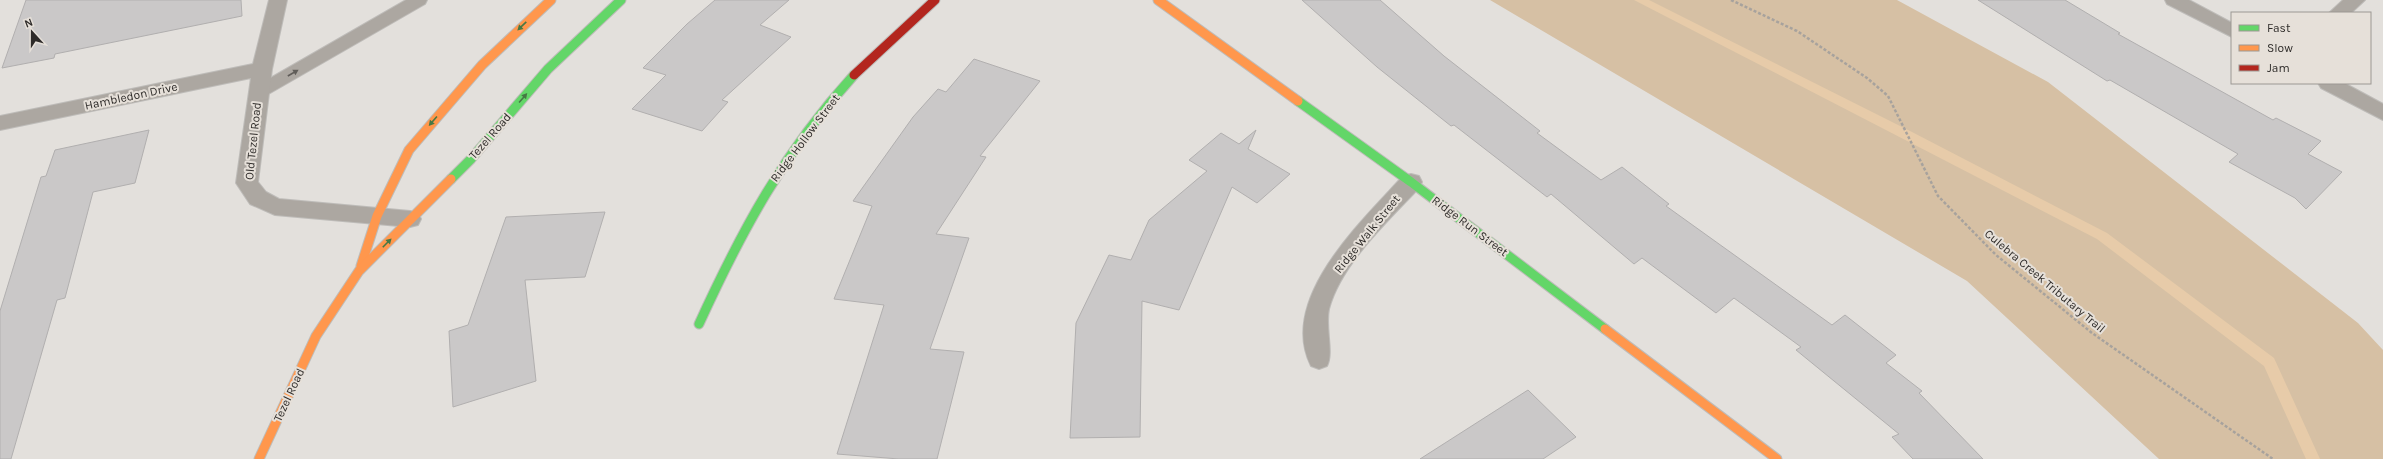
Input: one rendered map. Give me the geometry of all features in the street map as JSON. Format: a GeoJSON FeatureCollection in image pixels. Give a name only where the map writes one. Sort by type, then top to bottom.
{"type":"FeatureCollection","features":[{"type":"Feature","properties":{"kind":"street","name":"Old Tezel Road"},"geometry":{"type":"LineString","coordinates":[[278,0],[262,68],[247,183],[258,198],[275,207],[410,219]]}},
{"type":"Feature","properties":{"kind":"street","name":"Tezel Road"},"geometry":{"type":"LineString","coordinates":[[359,271],[377,216],[408,150],[482,65],[551,0]]}},
{"type":"Feature","properties":{"kind":"street","name":"Tezel Road"},"geometry":{"type":"LineString","coordinates":[[259,459],[316,336],[359,271],[471,159],[548,69],[621,0]]}},
{"type":"Feature","properties":{"kind":"street","name":"Ridge Hollow Street"},"geometry":{"type":"LineString","coordinates":[[699,324],[732,252],[777,171],[819,116],[863,65],[935,0]]}},
{"type":"Feature","properties":{"kind":"street","name":"Ridge Run Street"},"geometry":{"type":"LineString","coordinates":[[1158,0],[1411,182],[1777,459]]}},
{"type":"Feature","properties":{"kind":"street"},"geometry":{"type":"LineString","coordinates":[[2174,0],[2231,30]]}},
{"type":"Feature","properties":{"kind":"street"},"geometry":{"type":"LineString","coordinates":[[2339,12],[2356,0]]}},
{"type":"Feature","properties":{"kind":"street","name":"Hambledon Drive"},"geometry":{"type":"LineString","coordinates":[[0,123],[262,68]]}},
{"type":"Feature","properties":{"kind":"street"},"geometry":{"type":"LineString","coordinates":[[2330,84],[2383,113]]}},
{"type":"Feature","properties":{"kind":"street","name":"Ridge Walk Street"},"geometry":{"type":"LineString","coordinates":[[1319,359],[1315,328],[1320,299],[1337,267],[1411,182]]}},
{"type":"Feature","properties":{"kind":"lane"},"geometry":{"type":"LineString","coordinates":[[259,92],[419,0]]}},
{"type":"Feature","properties":{"kind":"path","name":"Culebra Creek Tributary Trail"},"geometry":{"type":"LineString","coordinates":[[1731,0],[1797,31],[1867,78],[1888,96],[1938,196],[1996,255],[2092,333],[2273,459]]}},
{"type":"Feature","properties":{"kind":"shaded area"},"geometry":{"type":"Polygon","coordinates":[[[1490,0],[1897,0],[2048,82],[2358,323],[2383,350],[2383,459],[2159,459],[1967,281],[1490,0]]]}},
{"type":"Feature","properties":{"kind":"building"},"geometry":{"type":"Polygon","coordinates":[[[26,0],[241,0],[242,16],[55,54],[54,58],[2,68],[26,0]]]}},
{"type":"Feature","properties":{"kind":"building"},"geometry":{"type":"Polygon","coordinates":[[[715,0],[789,0],[760,25],[791,37],[722,100],[728,102],[702,131],[632,109],[666,75],[643,68],[687,24],[715,0]]]}},
{"type":"Feature","properties":{"kind":"building"},"geometry":{"type":"Polygon","coordinates":[[[1302,0],[1380,0],[1444,56],[1540,131],[1537,133],[1601,180],[1622,167],[1669,204],[1666,206],[1832,325],[1845,315],[1896,355],[1886,363],[1922,391],[1919,393],[1983,459],[1913,459],[1892,437],[1899,434],[1796,350],[1801,347],[1734,298],[1716,313],[1642,258],[1634,264],[1551,194],[1547,197],[1454,125],[1451,126],[1377,67],[1302,0]]]}},
{"type":"Feature","properties":{"kind":"building"},"geometry":{"type":"Polygon","coordinates":[[[1978,0],[2065,0],[2120,33],[2118,34],[2273,120],[2276,118],[2321,141],[2308,154],[2342,172],[2306,209],[2295,198],[2229,162],[2238,154],[2110,80],[2107,81],[1978,0]]]}},
{"type":"Feature","properties":{"kind":"building"},"geometry":{"type":"Polygon","coordinates":[[[974,59],[1040,81],[980,156],[986,157],[936,234],[969,238],[930,349],[964,352],[937,459],[899,459],[837,454],[884,305],[834,299],[872,206],[853,201],[913,117],[938,89],[946,92],[974,59]]]}},
{"type":"Feature","properties":{"kind":"building"},"geometry":{"type":"Polygon","coordinates":[[[149,130],[135,183],[93,192],[65,298],[57,300],[11,459],[0,459],[0,311],[41,177],[46,176],[55,150],[149,130]]]}},
{"type":"Feature","properties":{"kind":"building"},"geometry":{"type":"Polygon","coordinates":[[[1256,130],[1248,149],[1290,174],[1257,203],[1232,187],[1179,310],[1142,301],[1140,437],[1070,438],[1076,323],[1109,255],[1131,260],[1149,220],[1207,171],[1189,160],[1221,133],[1239,144],[1256,130]]]}},
{"type":"Feature","properties":{"kind":"building"},"geometry":{"type":"Polygon","coordinates":[[[605,212],[585,277],[525,280],[536,381],[453,407],[449,331],[468,325],[506,217],[605,212]]]}},
{"type":"Feature","properties":{"kind":"building"},"geometry":{"type":"Polygon","coordinates":[[[1528,390],[1576,437],[1543,459],[1420,459],[1528,390]]]}},
{"type":"Feature","properties":{"kind":"waterway"},"geometry":{"type":"LineString","coordinates":[[1640,0],[1908,135],[2102,236],[2269,362],[2313,459]]}},
{"type":"Feature","properties":{"kind":"traffic: fast"},"geometry":{"type":"LineString","coordinates":[[451,179],[471,159],[548,69],[621,0]]}},
{"type":"Feature","properties":{"kind":"traffic: fast"},"geometry":{"type":"LineString","coordinates":[[699,324],[731,256],[765,192],[805,132],[828,103],[854,75]]}},
{"type":"Feature","properties":{"kind":"traffic: fast"},"geometry":{"type":"LineString","coordinates":[[1298,101],[1411,182],[1605,329]]}},
{"type":"Feature","properties":{"kind":"traffic: slow"},"geometry":{"type":"LineString","coordinates":[[361,266],[377,216],[409,150],[482,65],[551,0]]}},
{"type":"Feature","properties":{"kind":"traffic: slow"},"geometry":{"type":"LineString","coordinates":[[1158,0],[1298,101]]}},
{"type":"Feature","properties":{"kind":"traffic: slow"},"geometry":{"type":"LineString","coordinates":[[259,459],[316,336],[359,271],[451,179]]}},
{"type":"Feature","properties":{"kind":"traffic: slow"},"geometry":{"type":"LineString","coordinates":[[1605,329],[1777,459]]}},
{"type":"Feature","properties":{"kind":"traffic: jam"},"geometry":{"type":"LineString","coordinates":[[854,75],[935,0]]}}]}
